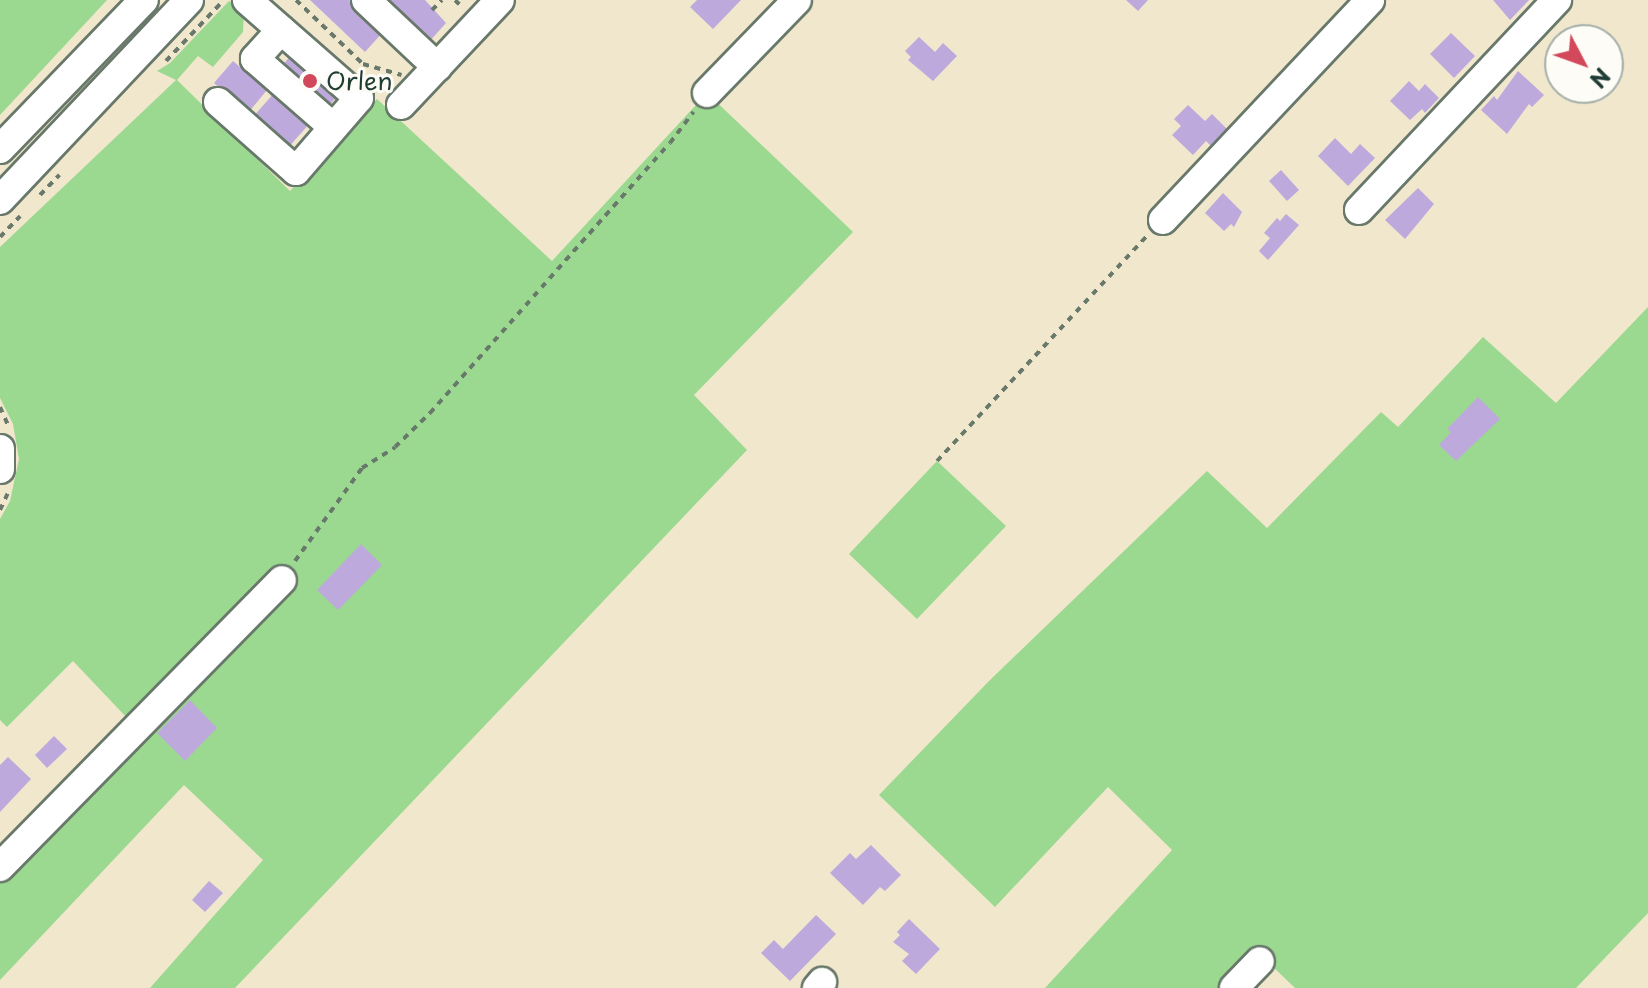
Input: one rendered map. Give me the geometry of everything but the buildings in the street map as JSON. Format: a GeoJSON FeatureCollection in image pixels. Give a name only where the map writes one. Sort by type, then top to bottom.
{"type":"FeatureCollection","features":[{"type":"Feature","properties":{"kind":"street"},"geometry":{"type":"LineString","coordinates":[[0,149],[144,0]]}},
{"type":"Feature","properties":{"kind":"street"},"geometry":{"type":"LineString","coordinates":[[0,200],[189,0]]}},
{"type":"Feature","properties":{"kind":"street"},"geometry":{"type":"LineString","coordinates":[[218,102],[296,171],[359,98],[247,0]]}},
{"type":"Feature","properties":{"kind":"street"},"geometry":{"type":"LineString","coordinates":[[366,0],[437,67]]}},
{"type":"Feature","properties":{"kind":"street"},"geometry":{"type":"LineString","coordinates":[[401,105],[500,0]]}},
{"type":"Feature","properties":{"kind":"street"},"geometry":{"type":"LineString","coordinates":[[707,93],[797,0]]}},
{"type":"Feature","properties":{"kind":"street"},"geometry":{"type":"LineString","coordinates":[[1163,220],[1370,0]]}},
{"type":"Feature","properties":{"kind":"street"},"geometry":{"type":"LineString","coordinates":[[1359,210],[1557,0]]}},
{"type":"Feature","properties":{"kind":"street"},"geometry":{"type":"LineString","coordinates":[[281,30],[255,59],[333,127]]}},
{"type":"Feature","properties":{"kind":"street"},"geometry":{"type":"LineString","coordinates":[[0,449],[0,469]]}},
{"type":"Feature","properties":{"kind":"street"},"geometry":{"type":"LineString","coordinates":[[0,867],[282,580]]}},
{"type":"Feature","properties":{"kind":"street"},"geometry":{"type":"LineString","coordinates":[[1234,988],[1260,961]]}},
{"type":"Feature","properties":{"kind":"path"},"geometry":{"type":"LineString","coordinates":[[432,10],[442,0]]}},
{"type":"Feature","properties":{"kind":"path"},"geometry":{"type":"LineString","coordinates":[[282,580],[362,468],[395,447],[430,413],[670,143],[707,93]]}},
{"type":"Feature","properties":{"kind":"path"},"geometry":{"type":"LineString","coordinates":[[937,461],[1163,220]]}},
{"type":"Feature","properties":{"kind":"green space"},"geometry":{"type":"Polygon","coordinates":[[[0,0],[107,0],[0,115],[0,0]]]}},
{"type":"Feature","properties":{"kind":"green space"},"geometry":{"type":"Polygon","coordinates":[[[229,1],[244,11],[243,32],[213,67],[198,56],[177,80],[290,191],[377,99],[552,261],[707,93],[853,232],[694,395],[747,450],[235,988],[150,988],[263,860],[184,785],[0,980],[0,851],[128,719],[73,661],[7,727],[0,720],[0,519],[10,501],[19,459],[13,424],[0,398],[0,247],[176,80],[157,71],[170,63],[229,1]]]}},
{"type":"Feature","properties":{"kind":"green space"},"geometry":{"type":"Polygon","coordinates":[[[1648,307],[1648,913],[1576,988],[1295,988],[1267,961],[1225,988],[1045,988],[1172,850],[1108,787],[995,907],[879,795],[989,681],[1207,471],[1267,528],[1381,412],[1398,427],[1483,337],[1556,403],[1648,307]]]}},
{"type":"Feature","properties":{"kind":"green space"},"geometry":{"type":"Polygon","coordinates":[[[937,461],[1006,526],[917,619],[849,554],[937,461]]]}},
{"type":"Feature","properties":{"kind":"place","name":"Orlen"},"geometry":{"type":"Point","coordinates":[310,81]}}]}
